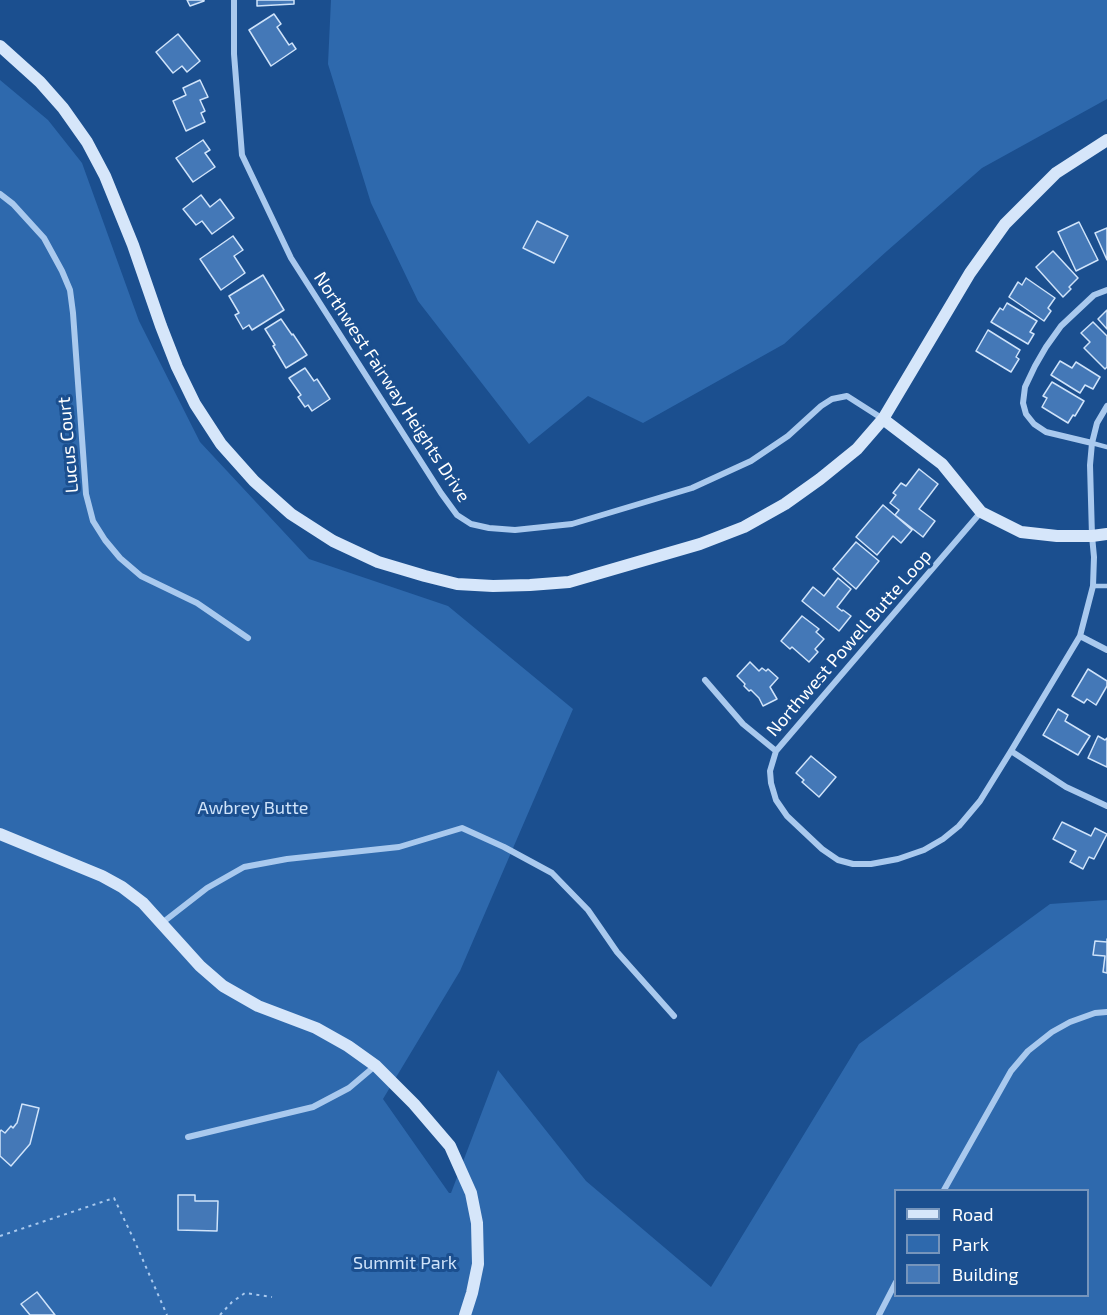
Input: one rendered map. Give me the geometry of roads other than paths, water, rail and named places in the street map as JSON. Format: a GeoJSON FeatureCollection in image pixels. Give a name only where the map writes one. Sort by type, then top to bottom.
{"type":"FeatureCollection","features":[{"type":"Feature","properties":{"kind":"main road"},"geometry":{"type":"LineString","coordinates":[[0,46],[40,82],[63,108],[87,142],[105,176],[133,245],[177,367],[195,404],[221,444],[254,481],[291,513],[333,541],[378,562],[457,584],[502,586],[569,582],[700,544],[744,527],[785,504],[857,449],[883,419],[970,273],[1005,224],[1056,173],[1107,140]]}},
{"type":"Feature","properties":{"kind":"main road"},"geometry":{"type":"LineString","coordinates":[[883,419],[942,464],[981,512],[1021,532],[1057,536],[1107,534]]}},
{"type":"Feature","properties":{"kind":"main road"},"geometry":{"type":"LineString","coordinates":[[0,834],[102,876],[122,887],[143,903],[200,966],[223,986],[258,1006],[315,1028],[348,1046],[376,1066],[414,1104],[450,1146],[471,1193],[477,1224],[478,1264],[465,1315]]}},
{"type":"Feature","properties":{"kind":"street","name":"Northwest Fairway Heights Drive"},"geometry":{"type":"LineString","coordinates":[[234,0],[234,54],[242,155],[291,258],[441,494],[457,515],[471,524],[514,530],[572,524],[692,488],[751,461],[788,436],[832,399],[847,396],[883,419]]}},
{"type":"Feature","properties":{"kind":"street","name":"Lucus Court"},"geometry":{"type":"LineString","coordinates":[[0,194],[13,204],[44,238],[69,290],[73,313],[86,494],[93,520],[105,540],[120,558],[141,576],[197,603],[248,638]]}},
{"type":"Feature","properties":{"kind":"street"},"geometry":{"type":"LineString","coordinates":[[1092,443],[1046,432],[1034,424],[1026,414],[1023,403],[1025,387],[1035,366],[1061,326],[1094,295],[1107,290]]}},
{"type":"Feature","properties":{"kind":"street","name":"Northwest Powell Butte Loop"},"geometry":{"type":"LineString","coordinates":[[981,512],[776,751],[770,771],[776,800],[787,816],[822,849],[838,860],[853,864],[872,864],[898,859],[924,850],[959,826],[980,801],[1080,636],[1093,586],[1094,557],[1089,465],[1097,423],[1107,406]]}},
{"type":"Feature","properties":{"kind":"street"},"geometry":{"type":"LineString","coordinates":[[1080,636],[1107,650]]}},
{"type":"Feature","properties":{"kind":"street"},"geometry":{"type":"LineString","coordinates":[[705,680],[743,724],[776,751]]}},
{"type":"Feature","properties":{"kind":"street"},"geometry":{"type":"LineString","coordinates":[[1011,751],[1066,787],[1107,806]]}},
{"type":"Feature","properties":{"kind":"street"},"geometry":{"type":"LineString","coordinates":[[162,923],[207,888],[244,867],[287,859],[399,847],[462,828],[552,873],[588,910],[617,952],[674,1016]]}},
{"type":"Feature","properties":{"kind":"street"},"geometry":{"type":"LineString","coordinates":[[945,1189],[1011,1071],[1028,1051],[1052,1032],[1070,1022],[1095,1013],[1107,1012]]}},
{"type":"Feature","properties":{"kind":"street"},"geometry":{"type":"LineString","coordinates":[[188,1137],[313,1107],[349,1088],[376,1066]]}},
{"type":"Feature","properties":{"kind":"street"},"geometry":{"type":"LineString","coordinates":[[879,1315],[894,1286]]}},
{"type":"Feature","properties":{"kind":"lane"},"geometry":{"type":"LineString","coordinates":[[1092,443],[1107,447]]}},
{"type":"Feature","properties":{"kind":"lane"},"geometry":{"type":"LineString","coordinates":[[1093,586],[1107,586]]}},
{"type":"Feature","properties":{"kind":"park label","name":"Awbrey Butte"},"geometry":{"type":"Point","coordinates":[253,808]}},
{"type":"Feature","properties":{"kind":"park label","name":"Summit Park"},"geometry":{"type":"Point","coordinates":[405,1263]}}]}
